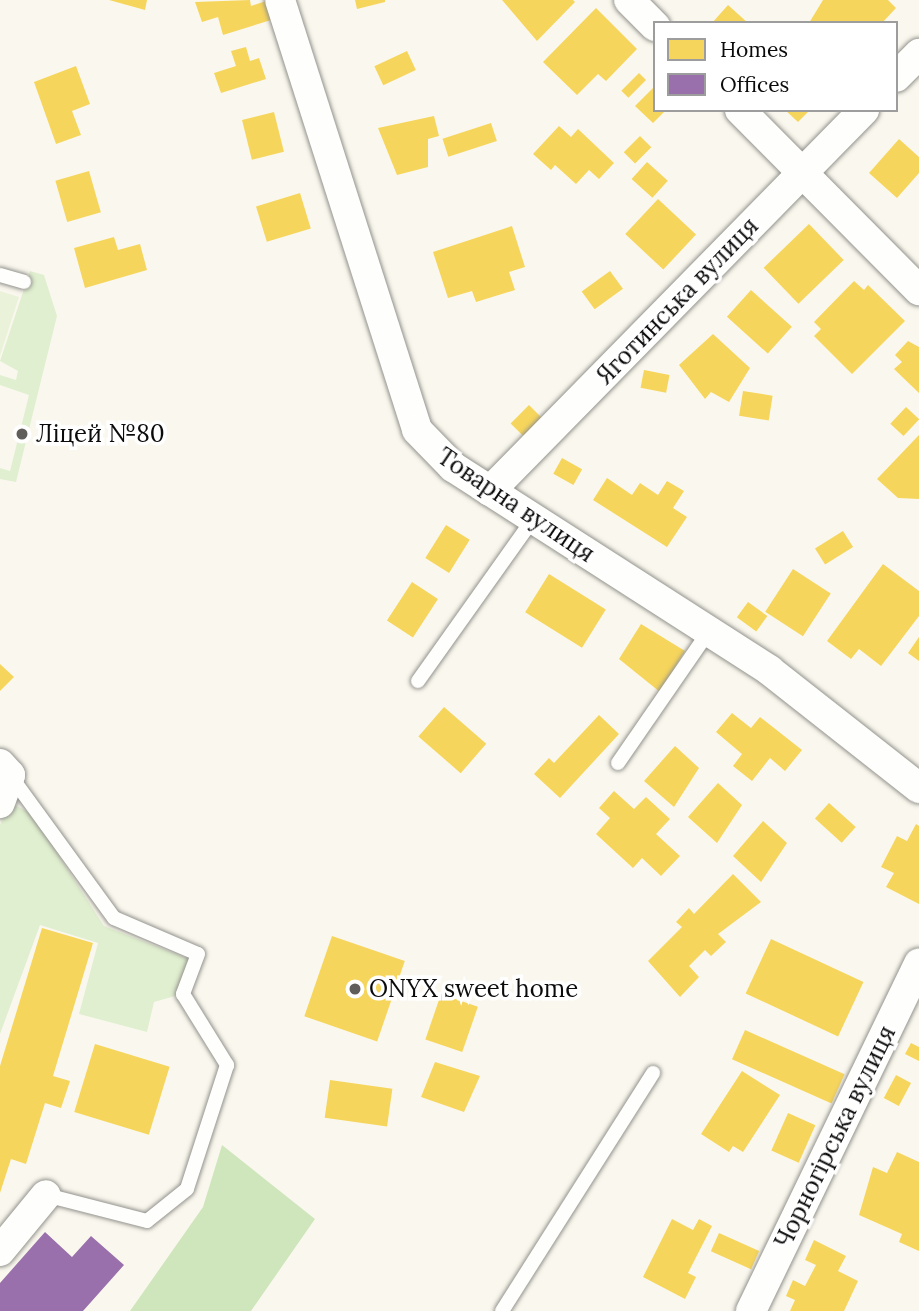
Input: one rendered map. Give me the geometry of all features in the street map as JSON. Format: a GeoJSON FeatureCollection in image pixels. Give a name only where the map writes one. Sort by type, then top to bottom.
{"type":"FeatureCollection","features":[{"type":"Feature","properties":{"kind":"street","name":"Товарна вулиця"},"geometry":{"type":"LineString","coordinates":[[280,0],[417,430],[436,454],[806,696],[919,788]]}},
{"type":"Feature","properties":{"kind":"street"},"geometry":{"type":"LineString","coordinates":[[629,0],[653,24]]}},
{"type":"Feature","properties":{"kind":"street"},"geometry":{"type":"LineString","coordinates":[[898,75],[919,54]]}},
{"type":"Feature","properties":{"kind":"street"},"geometry":{"type":"LineString","coordinates":[[742,112],[919,290]]}},
{"type":"Feature","properties":{"kind":"street","name":"Яготинська вулиця"},"geometry":{"type":"LineString","coordinates":[[490,491],[862,112]]}},
{"type":"Feature","properties":{"kind":"street"},"geometry":{"type":"LineString","coordinates":[[0,803],[5,769]]}},
{"type":"Feature","properties":{"kind":"street","name":"Чорногірська вулиця"},"geometry":{"type":"LineString","coordinates":[[751,1311],[919,964]]}},
{"type":"Feature","properties":{"kind":"street"},"geometry":{"type":"LineString","coordinates":[[0,1251],[46,1195]]}},
{"type":"Feature","properties":{"kind":"lane"},"geometry":{"type":"LineString","coordinates":[[0,275],[24,282]]}},
{"type":"Feature","properties":{"kind":"lane"},"geometry":{"type":"LineString","coordinates":[[418,681],[533,519]]}},
{"type":"Feature","properties":{"kind":"lane"},"geometry":{"type":"LineString","coordinates":[[618,763],[709,631]]}},
{"type":"Feature","properties":{"kind":"lane"},"geometry":{"type":"LineString","coordinates":[[5,769],[114,918],[198,954],[183,994],[228,1065],[187,1189],[147,1221],[46,1195]]}},
{"type":"Feature","properties":{"kind":"lane"},"geometry":{"type":"LineString","coordinates":[[502,1311],[653,1073]]}},
{"type":"Feature","properties":{"kind":"green space"},"geometry":{"type":"Polygon","coordinates":[[[30,271],[44,275],[57,316],[16,482],[0,479],[0,468],[10,471],[29,395],[0,385],[0,375],[16,380],[18,371],[0,361],[30,271]]]}},
{"type":"Feature","properties":{"kind":"green space"},"geometry":{"type":"Polygon","coordinates":[[[0,291],[19,297],[0,356],[0,291]]]}},
{"type":"Feature","properties":{"kind":"green space"},"geometry":{"type":"Polygon","coordinates":[[[9,802],[32,814],[104,926],[189,959],[175,996],[154,1002],[147,1032],[79,1014],[98,943],[40,925],[0,1034],[0,825],[9,802]]]}},
{"type":"Feature","properties":{"kind":"green space"},"geometry":{"type":"Polygon","coordinates":[[[222,1145],[315,1219],[251,1311],[130,1311],[203,1207],[222,1145]]]}},
{"type":"Feature","properties":{"kind":"building: Homes"},"geometry":{"type":"Polygon","coordinates":[[[109,0],[147,0],[145,10],[109,0]]]}},
{"type":"Feature","properties":{"kind":"building: Homes"},"geometry":{"type":"Polygon","coordinates":[[[250,0],[251,6],[266,1],[271,20],[223,35],[218,17],[202,22],[195,2],[250,0]]]}},
{"type":"Feature","properties":{"kind":"building: Homes"},"geometry":{"type":"Polygon","coordinates":[[[355,0],[385,0],[385,2],[357,9],[355,0]]]}},
{"type":"Feature","properties":{"kind":"building: Homes"},"geometry":{"type":"Polygon","coordinates":[[[502,0],[573,0],[575,2],[537,41],[502,0]]]}},
{"type":"Feature","properties":{"kind":"building: Homes"},"geometry":{"type":"Polygon","coordinates":[[[823,0],[888,0],[896,8],[884,21],[810,21],[823,0]]]}},
{"type":"Feature","properties":{"kind":"building: Homes"},"geometry":{"type":"Polygon","coordinates":[[[728,5],[746,21],[714,21],[728,5]]]}},
{"type":"Feature","properties":{"kind":"building: Homes"},"geometry":{"type":"Polygon","coordinates":[[[596,8],[637,49],[606,81],[598,74],[577,95],[543,62],[596,8]]]}},
{"type":"Feature","properties":{"kind":"building: Homes"},"geometry":{"type":"Polygon","coordinates":[[[246,47],[250,61],[259,58],[266,79],[221,93],[214,73],[236,66],[231,51],[246,47]]]}},
{"type":"Feature","properties":{"kind":"building: Homes"},"geometry":{"type":"Polygon","coordinates":[[[407,51],[416,70],[383,85],[374,66],[407,51]]]}},
{"type":"Feature","properties":{"kind":"building: Homes"},"geometry":{"type":"Polygon","coordinates":[[[76,66],[90,104],[72,111],[81,135],[56,144],[34,82],[76,66]]]}},
{"type":"Feature","properties":{"kind":"building: Homes"},"geometry":{"type":"Polygon","coordinates":[[[639,73],[646,80],[628,98],[621,91],[639,73]]]}},
{"type":"Feature","properties":{"kind":"building: Homes"},"geometry":{"type":"Polygon","coordinates":[[[653,88],[653,112],[664,112],[653,123],[635,106],[653,88]]]}},
{"type":"Feature","properties":{"kind":"building: Homes"},"geometry":{"type":"Polygon","coordinates":[[[274,112],[284,152],[252,160],[242,120],[274,112]]]}},
{"type":"Feature","properties":{"kind":"building: Homes"},"geometry":{"type":"Polygon","coordinates":[[[787,112],[808,112],[798,122],[787,112]]]}},
{"type":"Feature","properties":{"kind":"building: Homes"},"geometry":{"type":"Polygon","coordinates":[[[434,116],[439,136],[428,139],[428,167],[397,175],[378,128],[434,116]]]}},
{"type":"Feature","properties":{"kind":"building: Homes"},"geometry":{"type":"Polygon","coordinates":[[[491,123],[497,141],[448,157],[442,139],[491,123]]]}},
{"type":"Feature","properties":{"kind":"building: Homes"},"geometry":{"type":"Polygon","coordinates":[[[559,126],[571,137],[578,129],[614,163],[599,179],[589,170],[576,184],[555,165],[551,170],[533,154],[559,126]]]}},
{"type":"Feature","properties":{"kind":"building: Homes"},"geometry":{"type":"Polygon","coordinates":[[[640,136],[651,147],[635,164],[624,152],[640,136]]]}},
{"type":"Feature","properties":{"kind":"building: Homes"},"geometry":{"type":"Polygon","coordinates":[[[899,139],[919,157],[919,173],[897,198],[869,173],[899,139]]]}},
{"type":"Feature","properties":{"kind":"building: Homes"},"geometry":{"type":"Polygon","coordinates":[[[647,162],[668,181],[652,198],[632,179],[647,162]]]}},
{"type":"Feature","properties":{"kind":"building: Homes"},"geometry":{"type":"Polygon","coordinates":[[[89,171],[101,212],[67,222],[55,181],[89,171]]]}},
{"type":"Feature","properties":{"kind":"building: Homes"},"geometry":{"type":"Polygon","coordinates":[[[300,193],[311,228],[267,242],[256,206],[300,193]]]}},
{"type":"Feature","properties":{"kind":"building: Homes"},"geometry":{"type":"Polygon","coordinates":[[[658,199],[696,234],[663,270],[625,234],[658,199]]]}},
{"type":"Feature","properties":{"kind":"building: Homes"},"geometry":{"type":"Polygon","coordinates":[[[809,224],[844,260],[798,304],[764,268],[809,224]]]}},
{"type":"Feature","properties":{"kind":"building: Homes"},"geometry":{"type":"Polygon","coordinates":[[[512,226],[525,267],[509,272],[515,290],[476,302],[472,291],[448,298],[433,252],[512,226]]]}},
{"type":"Feature","properties":{"kind":"building: Homes"},"geometry":{"type":"Polygon","coordinates":[[[114,237],[118,250],[140,244],[147,270],[85,288],[74,248],[114,237]]]}},
{"type":"Feature","properties":{"kind":"building: Homes"},"geometry":{"type":"Polygon","coordinates":[[[610,271],[623,289],[595,309],[582,292],[610,271]]]}},
{"type":"Feature","properties":{"kind":"building: Homes"},"geometry":{"type":"Polygon","coordinates":[[[854,281],[864,290],[868,285],[905,321],[852,374],[814,336],[821,329],[814,322],[854,281]]]}},
{"type":"Feature","properties":{"kind":"building: Homes"},"geometry":{"type":"Polygon","coordinates":[[[751,290],[792,327],[768,354],[727,317],[751,290]]]}},
{"type":"Feature","properties":{"kind":"building: Homes"},"geometry":{"type":"Polygon","coordinates":[[[713,334],[750,368],[729,402],[711,392],[705,399],[679,365],[713,334]]]}},
{"type":"Feature","properties":{"kind":"building: Homes"},"geometry":{"type":"Polygon","coordinates":[[[908,341],[919,347],[919,393],[894,369],[902,362],[895,355],[908,341]]]}},
{"type":"Feature","properties":{"kind":"building: Homes"},"geometry":{"type":"Polygon","coordinates":[[[644,370],[670,375],[666,393],[641,388],[644,370]]]}},
{"type":"Feature","properties":{"kind":"building: Homes"},"geometry":{"type":"Polygon","coordinates":[[[743,391],[773,396],[769,420],[739,416],[743,391]]]}},
{"type":"Feature","properties":{"kind":"building: Homes"},"geometry":{"type":"Polygon","coordinates":[[[529,405],[542,418],[523,436],[511,423],[529,405]]]}},
{"type":"Feature","properties":{"kind":"building: Homes"},"geometry":{"type":"Polygon","coordinates":[[[906,407],[919,419],[903,436],[890,424],[906,407]]]}},
{"type":"Feature","properties":{"kind":"building: Homes"},"geometry":{"type":"Polygon","coordinates":[[[919,435],[919,499],[898,498],[877,479],[919,435]]]}},
{"type":"Feature","properties":{"kind":"building: Homes"},"geometry":{"type":"Polygon","coordinates":[[[562,458],[582,469],[573,485],[553,474],[562,458]]]}},
{"type":"Feature","properties":{"kind":"building: Homes"},"geometry":{"type":"Polygon","coordinates":[[[607,478],[632,495],[640,483],[658,495],[667,481],[684,491],[673,508],[687,517],[667,547],[593,500],[607,478]]]}},
{"type":"Feature","properties":{"kind":"building: Homes"},"geometry":{"type":"Polygon","coordinates":[[[446,525],[470,540],[449,573],[425,558],[446,525]]]}},
{"type":"Feature","properties":{"kind":"building: Homes"},"geometry":{"type":"Polygon","coordinates":[[[843,531],[853,547],[825,565],[815,548],[843,531]]]}},
{"type":"Feature","properties":{"kind":"building: Homes"},"geometry":{"type":"Polygon","coordinates":[[[883,564],[919,591],[919,616],[881,666],[859,649],[851,659],[827,641],[883,564]]]}},
{"type":"Feature","properties":{"kind":"building: Homes"},"geometry":{"type":"Polygon","coordinates":[[[793,569],[831,594],[803,636],[765,612],[793,569]]]}},
{"type":"Feature","properties":{"kind":"building: Homes"},"geometry":{"type":"Polygon","coordinates":[[[549,574],[606,610],[582,648],[525,612],[549,574]]]}},
{"type":"Feature","properties":{"kind":"building: Homes"},"geometry":{"type":"Polygon","coordinates":[[[412,582],[438,599],[413,637],[387,621],[412,582]]]}},
{"type":"Feature","properties":{"kind":"building: Homes"},"geometry":{"type":"Polygon","coordinates":[[[748,602],[767,616],[756,631],[737,617],[748,602]]]}},
{"type":"Feature","properties":{"kind":"building: Homes"},"geometry":{"type":"Polygon","coordinates":[[[641,624],[685,651],[660,692],[619,659],[641,624]]]}},
{"type":"Feature","properties":{"kind":"building: Homes"},"geometry":{"type":"Polygon","coordinates":[[[919,637],[919,661],[908,653],[919,637]]]}},
{"type":"Feature","properties":{"kind":"building: Homes"},"geometry":{"type":"Polygon","coordinates":[[[0,664],[14,677],[0,691],[0,664]]]}},
{"type":"Feature","properties":{"kind":"building: Homes"},"geometry":{"type":"Polygon","coordinates":[[[444,707],[486,744],[461,773],[418,736],[444,707]]]}},
{"type":"Feature","properties":{"kind":"building: Homes"},"geometry":{"type":"Polygon","coordinates":[[[732,713],[751,728],[760,717],[802,750],[785,771],[770,758],[752,781],[733,766],[742,754],[716,732],[732,713]]]}},
{"type":"Feature","properties":{"kind":"building: Homes"},"geometry":{"type":"Polygon","coordinates":[[[599,715],[619,734],[560,798],[534,774],[549,758],[554,763],[599,715]]]}},
{"type":"Feature","properties":{"kind":"building: Homes"},"geometry":{"type":"Polygon","coordinates":[[[675,746],[699,768],[674,807],[644,781],[675,746]]]}},
{"type":"Feature","properties":{"kind":"building: Homes"},"geometry":{"type":"Polygon","coordinates":[[[718,783],[742,805],[717,843],[688,817],[718,783]]]}},
{"type":"Feature","properties":{"kind":"building: Homes"},"geometry":{"type":"Polygon","coordinates":[[[614,791],[634,809],[646,797],[670,819],[656,834],[680,856],[661,876],[642,858],[633,868],[596,834],[610,818],[599,808],[614,791]]]}},
{"type":"Feature","properties":{"kind":"building: Homes"},"geometry":{"type":"Polygon","coordinates":[[[829,803],[856,827],[842,843],[815,819],[829,803]]]}},
{"type":"Feature","properties":{"kind":"building: Homes"},"geometry":{"type":"Polygon","coordinates":[[[763,821],[787,843],[761,882],[733,856],[763,821]]]}},
{"type":"Feature","properties":{"kind":"building: Homes"},"geometry":{"type":"Polygon","coordinates":[[[916,824],[919,826],[919,904],[886,887],[894,873],[881,867],[897,836],[907,841],[916,824]]]}},
{"type":"Feature","properties":{"kind":"building: Homes"},"geometry":{"type":"Polygon","coordinates":[[[733,874],[761,902],[718,934],[726,942],[711,956],[705,950],[689,966],[699,977],[680,997],[648,961],[682,927],[676,922],[689,908],[694,914],[733,874]]]}},
{"type":"Feature","properties":{"kind":"building: Homes"},"geometry":{"type":"Polygon","coordinates":[[[42,928],[93,943],[53,1076],[70,1081],[61,1108],[45,1103],[26,1164],[11,1159],[0,1193],[0,1066],[42,928]]]}},
{"type":"Feature","properties":{"kind":"building: Homes","name":"ONYX sweet home"},"geometry":{"type":"Polygon","coordinates":[[[332,936],[405,961],[377,1041],[304,1016],[332,936]]]}},
{"type":"Feature","properties":{"kind":"building: Homes"},"geometry":{"type":"Polygon","coordinates":[[[771,939],[863,982],[838,1036],[746,993],[771,939]]]}},
{"type":"Feature","properties":{"kind":"building: Homes"},"geometry":{"type":"Polygon","coordinates":[[[441,994],[478,1007],[462,1052],[425,1039],[441,994]]]}},
{"type":"Feature","properties":{"kind":"building: Homes"},"geometry":{"type":"Polygon","coordinates":[[[745,1030],[845,1074],[832,1104],[732,1059],[745,1030]]]}},
{"type":"Feature","properties":{"kind":"building: Homes"},"geometry":{"type":"Polygon","coordinates":[[[911,1043],[919,1047],[919,1061],[905,1054],[911,1043]]]}},
{"type":"Feature","properties":{"kind":"building: Homes"},"geometry":{"type":"Polygon","coordinates":[[[95,1044],[170,1067],[149,1135],[74,1112],[95,1044]]]}},
{"type":"Feature","properties":{"kind":"building: Homes"},"geometry":{"type":"Polygon","coordinates":[[[435,1062],[480,1076],[464,1112],[421,1097],[435,1062]]]}},
{"type":"Feature","properties":{"kind":"building: Homes"},"geometry":{"type":"Polygon","coordinates":[[[742,1071],[780,1095],[743,1152],[733,1146],[729,1152],[701,1134],[742,1071]]]}},
{"type":"Feature","properties":{"kind":"building: Homes"},"geometry":{"type":"Polygon","coordinates":[[[896,1075],[911,1083],[899,1106],[884,1098],[896,1075]]]}},
{"type":"Feature","properties":{"kind":"building: Homes"},"geometry":{"type":"Polygon","coordinates":[[[330,1080],[392,1089],[387,1126],[325,1118],[330,1080]]]}},
{"type":"Feature","properties":{"kind":"building: Homes"},"geometry":{"type":"Polygon","coordinates":[[[788,1113],[815,1125],[799,1163],[771,1150],[788,1113]]]}},
{"type":"Feature","properties":{"kind":"building: Homes"},"geometry":{"type":"Polygon","coordinates":[[[897,1152],[919,1162],[919,1251],[899,1242],[902,1234],[859,1215],[873,1167],[887,1173],[897,1152]]]}},
{"type":"Feature","properties":{"kind":"building: Homes"},"geometry":{"type":"Polygon","coordinates":[[[672,1219],[693,1230],[699,1219],[712,1226],[688,1273],[696,1277],[685,1299],[643,1277],[672,1219]]]}},
{"type":"Feature","properties":{"kind":"building: Homes"},"geometry":{"type":"Polygon","coordinates":[[[719,1233],[759,1251],[751,1269],[711,1251],[719,1233]]]}},
{"type":"Feature","properties":{"kind":"building: Homes"},"geometry":{"type":"Polygon","coordinates":[[[814,1240],[846,1256],[838,1271],[858,1281],[844,1311],[790,1311],[795,1300],[786,1296],[793,1280],[805,1286],[816,1265],[805,1260],[814,1240]]]}},
{"type":"Feature","properties":{"kind":"building: Offices"},"geometry":{"type":"Polygon","coordinates":[[[45,1232],[72,1257],[91,1236],[124,1265],[83,1311],[0,1311],[0,1283],[45,1232]]]}},
{"type":"Feature","properties":{"kind":"place","name":"Ліцей №80"},"geometry":{"type":"Point","coordinates":[22,434]}},
{"type":"Feature","properties":{"kind":"place","name":"ONYX sweet home"},"geometry":{"type":"Point","coordinates":[355,989]}}]}
